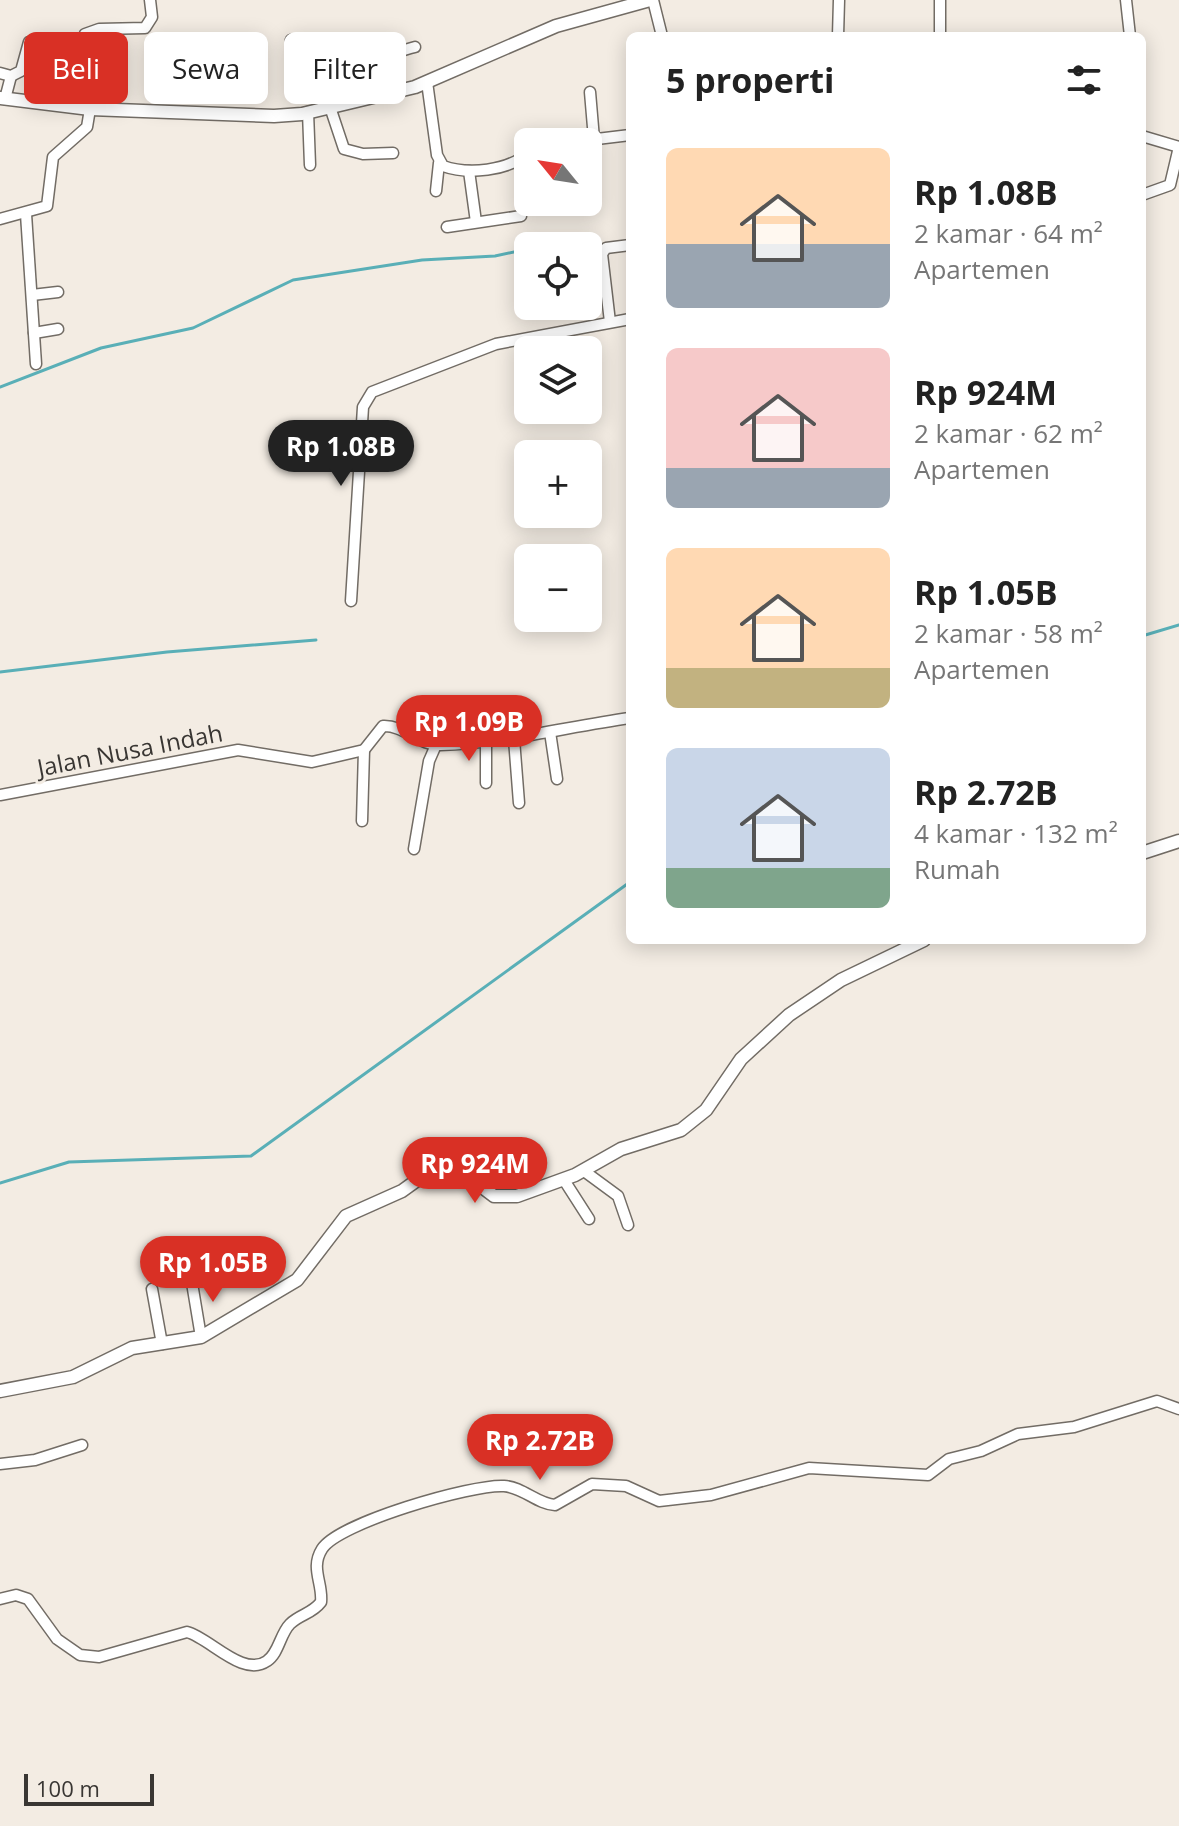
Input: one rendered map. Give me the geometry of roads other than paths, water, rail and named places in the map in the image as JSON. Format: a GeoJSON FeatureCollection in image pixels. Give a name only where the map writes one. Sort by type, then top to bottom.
{"type":"FeatureCollection","features":[{"type":"Feature","properties":{"kind":"street"},"geometry":{"type":"LineString","coordinates":[[0,219],[47,206],[53,157],[87,127],[94,109],[86,67],[85,34],[99,29],[145,28],[152,17],[150,0]]}},
{"type":"Feature","properties":{"kind":"street"},"geometry":{"type":"LineString","coordinates":[[406,87],[427,82],[556,26],[632,1],[651,0],[661,32]]}},
{"type":"Feature","properties":{"kind":"street"},"geometry":{"type":"LineString","coordinates":[[838,32],[839,0]]}},
{"type":"Feature","properties":{"kind":"street"},"geometry":{"type":"LineString","coordinates":[[940,0],[940,32]]}},
{"type":"Feature","properties":{"kind":"street"},"geometry":{"type":"LineString","coordinates":[[1126,0],[1130,32]]}},
{"type":"Feature","properties":{"kind":"street"},"geometry":{"type":"LineString","coordinates":[[406,50],[415,47]]}},
{"type":"Feature","properties":{"kind":"street"},"geometry":{"type":"LineString","coordinates":[[24,64],[5,74],[3,99],[94,109],[281,116],[341,104]]}},
{"type":"Feature","properties":{"kind":"street"},"geometry":{"type":"LineString","coordinates":[[427,82],[439,163],[436,191]]}},
{"type":"Feature","properties":{"kind":"street"},"geometry":{"type":"LineString","coordinates":[[590,92],[593,128]]}},
{"type":"Feature","properties":{"kind":"street"},"geometry":{"type":"LineString","coordinates":[[330,107],[344,149],[363,154],[393,153]]}},
{"type":"Feature","properties":{"kind":"street"},"geometry":{"type":"LineString","coordinates":[[308,112],[310,165]]}},
{"type":"Feature","properties":{"kind":"street"},"geometry":{"type":"LineString","coordinates":[[602,138],[626,135]]}},
{"type":"Feature","properties":{"kind":"street"},"geometry":{"type":"LineString","coordinates":[[1146,137],[1179,147],[1170,185],[1146,194]]}},
{"type":"Feature","properties":{"kind":"street"},"geometry":{"type":"LineString","coordinates":[[439,163],[469,171],[514,163]]}},
{"type":"Feature","properties":{"kind":"street"},"geometry":{"type":"LineString","coordinates":[[469,171],[476,222]]}},
{"type":"Feature","properties":{"kind":"street"},"geometry":{"type":"LineString","coordinates":[[26,214],[36,364]]}},
{"type":"Feature","properties":{"kind":"street"},"geometry":{"type":"LineString","coordinates":[[447,227],[521,216]]}},
{"type":"Feature","properties":{"kind":"street"},"geometry":{"type":"LineString","coordinates":[[610,322],[602,254],[606,248],[626,246]]}},
{"type":"Feature","properties":{"kind":"street"},"geometry":{"type":"LineString","coordinates":[[32,295],[58,292]]}},
{"type":"Feature","properties":{"kind":"street"},"geometry":{"type":"LineString","coordinates":[[351,601],[361,423],[367,398],[372,392],[496,344],[626,320]]}},
{"type":"Feature","properties":{"kind":"street"},"geometry":{"type":"LineString","coordinates":[[34,333],[58,329]]}},
{"type":"Feature","properties":{"kind":"street","name":"Jalan Nusa Indah"},"geometry":{"type":"LineString","coordinates":[[0,795],[238,750],[263,751],[302,763],[364,750],[383,726],[405,730],[436,745],[486,743],[626,719]]}},
{"type":"Feature","properties":{"kind":"street"},"geometry":{"type":"LineString","coordinates":[[550,732],[557,779]]}},
{"type":"Feature","properties":{"kind":"street"},"geometry":{"type":"LineString","coordinates":[[514,739],[519,803]]}},
{"type":"Feature","properties":{"kind":"street"},"geometry":{"type":"LineString","coordinates":[[486,743],[486,783]]}},
{"type":"Feature","properties":{"kind":"street"},"geometry":{"type":"LineString","coordinates":[[414,849],[429,761],[436,745]]}},
{"type":"Feature","properties":{"kind":"street"},"geometry":{"type":"LineString","coordinates":[[362,821],[364,750]]}},
{"type":"Feature","properties":{"kind":"street"},"geometry":{"type":"LineString","coordinates":[[1146,852],[1179,841]]}},
{"type":"Feature","properties":{"kind":"street"},"geometry":{"type":"LineString","coordinates":[[0,1391],[66,1380],[132,1348],[201,1337],[297,1280],[346,1216],[402,1191],[427,1173],[441,1171],[470,1176],[488,1193],[503,1198],[564,1180],[621,1149],[659,1140],[691,1123],[712,1104],[741,1059],[779,1022],[828,987],[916,944]]}},
{"type":"Feature","properties":{"kind":"street"},"geometry":{"type":"LineString","coordinates":[[584,1171],[618,1196],[628,1225]]}},
{"type":"Feature","properties":{"kind":"street"},"geometry":{"type":"LineString","coordinates":[[564,1180],[589,1219]]}},
{"type":"Feature","properties":{"kind":"street"},"geometry":{"type":"LineString","coordinates":[[191,1277],[201,1337]]}},
{"type":"Feature","properties":{"kind":"street"},"geometry":{"type":"LineString","coordinates":[[152,1289],[162,1344]]}},
{"type":"Feature","properties":{"kind":"street"},"geometry":{"type":"LineString","coordinates":[[0,1599],[16,1595],[28,1599],[57,1639],[80,1655],[99,1657],[187,1632],[202,1636],[238,1662],[257,1665],[267,1661],[275,1651],[289,1624],[314,1611],[321,1602],[316,1567],[320,1552],[329,1539],[351,1526],[446,1496],[505,1486],[555,1505],[585,1486],[607,1484],[633,1489],[659,1501],[711,1495],[809,1468],[928,1475],[949,1459],[981,1451],[1018,1434],[1074,1427],[1157,1401],[1179,1409]]}},
{"type":"Feature","properties":{"kind":"street"},"geometry":{"type":"LineString","coordinates":[[0,1464],[35,1460],[82,1445]]}},
{"type":"Feature","properties":{"kind":"waterway"},"geometry":{"type":"LineString","coordinates":[[0,387],[101,348],[193,328],[293,280],[422,260],[514,252]]}},
{"type":"Feature","properties":{"kind":"waterway"},"geometry":{"type":"LineString","coordinates":[[1146,635],[1179,625]]}},
{"type":"Feature","properties":{"kind":"waterway"},"geometry":{"type":"LineString","coordinates":[[0,672],[167,652],[316,640]]}},
{"type":"Feature","properties":{"kind":"waterway"},"geometry":{"type":"LineString","coordinates":[[0,1183],[69,1162],[251,1156],[626,885]]}}]}
